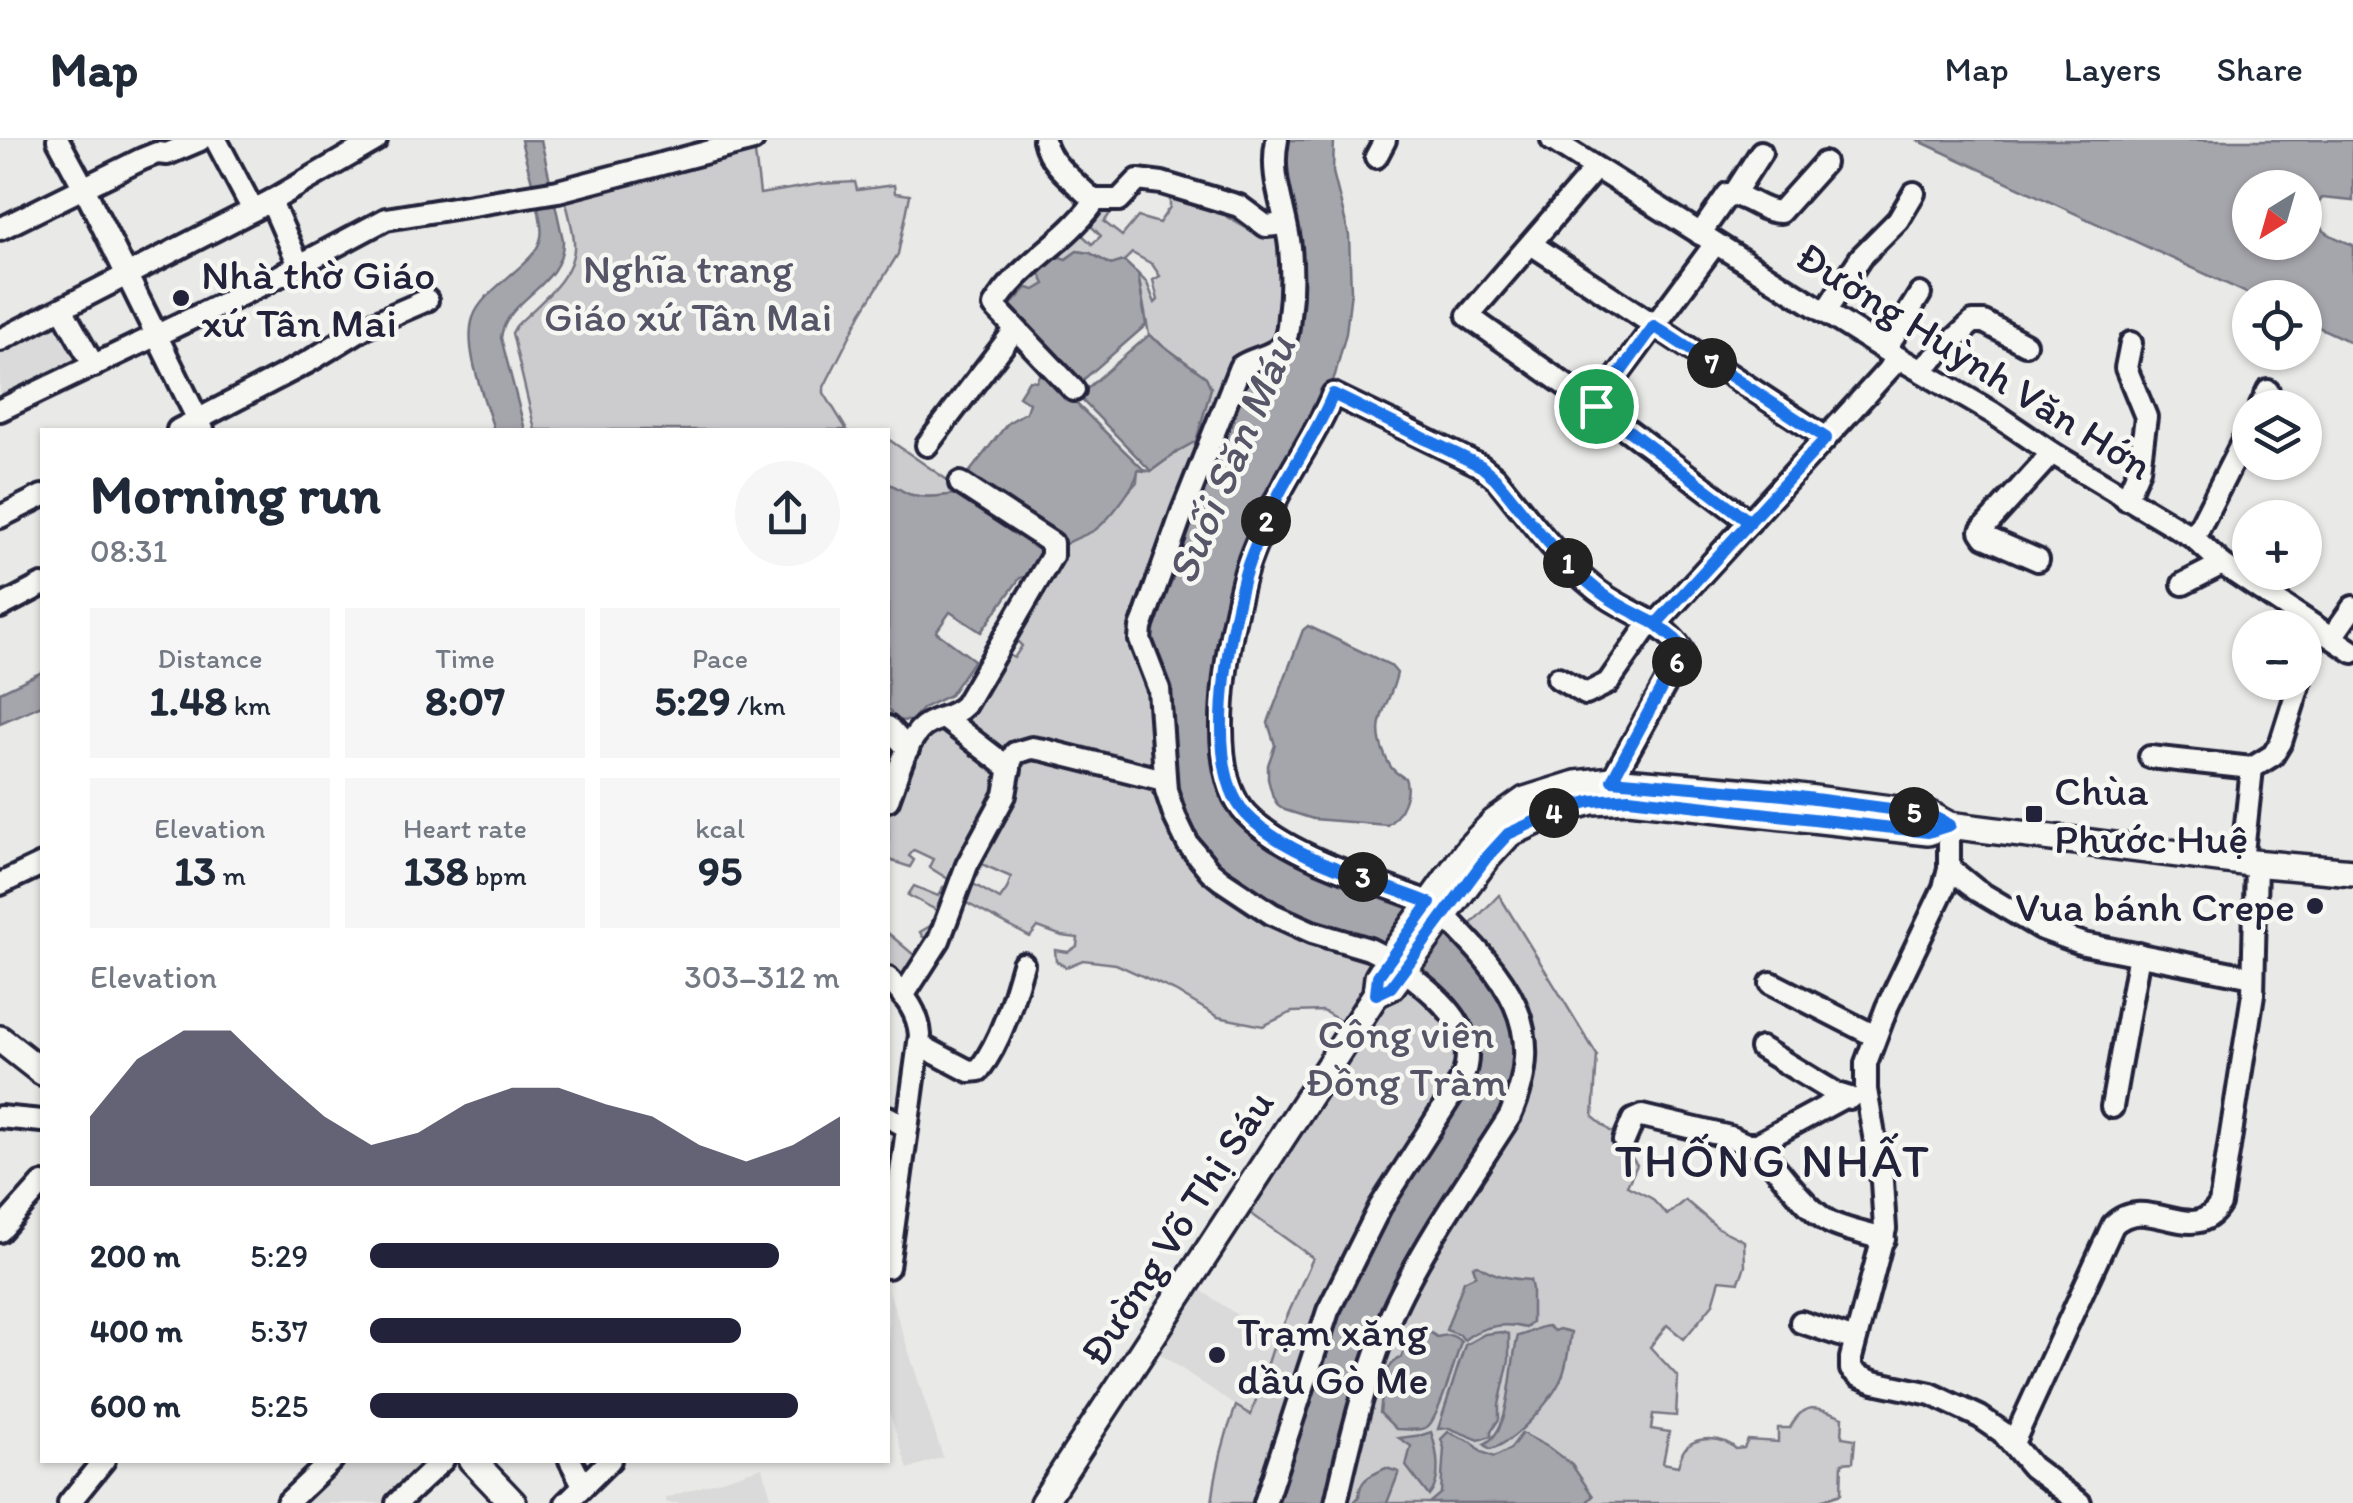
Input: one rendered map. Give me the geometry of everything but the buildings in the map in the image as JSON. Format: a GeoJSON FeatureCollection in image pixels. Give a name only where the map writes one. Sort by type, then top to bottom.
{"type":"FeatureCollection","features":[{"type":"Feature","properties":{"kind":"main road"},"geometry":{"type":"LineString","coordinates":[[1437,909],[1469,848],[1494,822],[1525,800],[1576,784],[1612,780],[1784,795],[1929,814],[1950,825],[2353,872]]}},
{"type":"Feature","properties":{"kind":"main road"},"geometry":{"type":"LineString","coordinates":[[1437,909],[1508,834],[1543,816],[1592,801],[1629,798],[1928,832],[1950,825]]}},
{"type":"Feature","properties":{"kind":"main road","name":"Đường Võ Thị Sáu"},"geometry":{"type":"LineString","coordinates":[[1042,1503],[1376,994],[1391,987],[1397,965],[1437,909]]}},
{"type":"Feature","properties":{"kind":"main road"},"geometry":{"type":"LineString","coordinates":[[0,1039],[40,1070]]}},
{"type":"Feature","properties":{"kind":"main road"},"geometry":{"type":"LineString","coordinates":[[475,1463],[513,1503]]}},
{"type":"Feature","properties":{"kind":"street"},"geometry":{"type":"LineString","coordinates":[[58,140],[201,425],[367,326],[427,300]]}},
{"type":"Feature","properties":{"kind":"street"},"geometry":{"type":"LineString","coordinates":[[0,229],[142,159],[167,154],[200,140]]}},
{"type":"Feature","properties":{"kind":"street"},"geometry":{"type":"LineString","coordinates":[[216,140],[299,265]]}},
{"type":"Feature","properties":{"kind":"street"},"geometry":{"type":"LineString","coordinates":[[0,340],[262,206],[376,140]]}},
{"type":"Feature","properties":{"kind":"street"},"geometry":{"type":"LineString","coordinates":[[0,410],[386,219],[558,191],[753,140]]}},
{"type":"Feature","properties":{"kind":"street"},"geometry":{"type":"LineString","coordinates":[[1044,140],[1053,161],[1093,200],[1119,200],[1138,180],[1155,181],[1239,206],[1266,226],[1285,224]]}},
{"type":"Feature","properties":{"kind":"street"},"geometry":{"type":"LineString","coordinates":[[1265,1503],[1328,1311],[1374,1216],[1462,1080],[1468,1049],[1463,1033],[1444,1006],[1397,965],[1356,944],[1294,924],[1236,892],[1210,871],[1182,835],[1164,780],[1159,690],[1140,640],[1141,628],[1240,367],[1281,347],[1286,336],[1292,296],[1290,245],[1274,175],[1277,140]]}},
{"type":"Feature","properties":{"kind":"street","name":"Đường Huỳnh Văn Hớn"},"geometry":{"type":"LineString","coordinates":[[1554,141],[2194,538],[2222,564],[2353,652]]}},
{"type":"Feature","properties":{"kind":"street"},"geometry":{"type":"LineString","coordinates":[[1734,194],[1761,152]]}},
{"type":"Feature","properties":{"kind":"street"},"geometry":{"type":"LineString","coordinates":[[1596,406],[1654,326],[1708,239],[1724,197],[1734,194],[1765,210],[1780,212],[1824,164]]}},
{"type":"Feature","properties":{"kind":"street"},"geometry":{"type":"LineString","coordinates":[[1595,169],[1468,316],[1750,522]]}},
{"type":"Feature","properties":{"kind":"street"},"geometry":{"type":"LineString","coordinates":[[1825,312],[1861,257],[1898,220],[1914,193]]}},
{"type":"Feature","properties":{"kind":"street"},"geometry":{"type":"LineString","coordinates":[[1074,390],[994,306],[1021,274],[1088,211],[1093,200]]}},
{"type":"Feature","properties":{"kind":"street"},"geometry":{"type":"LineString","coordinates":[[1530,244],[1826,438]]}},
{"type":"Feature","properties":{"kind":"street"},"geometry":{"type":"LineString","coordinates":[[1558,678],[1586,694],[1602,687],[1653,622],[1826,438],[1892,354],[1920,294]]}},
{"type":"Feature","properties":{"kind":"street"},"geometry":{"type":"LineString","coordinates":[[62,308],[94,366]]}},
{"type":"Feature","properties":{"kind":"street"},"geometry":{"type":"LineString","coordinates":[[1922,370],[1978,320],[2025,344]]}},
{"type":"Feature","properties":{"kind":"street"},"geometry":{"type":"LineString","coordinates":[[927,445],[1015,330]]}},
{"type":"Feature","properties":{"kind":"street"},"geometry":{"type":"LineString","coordinates":[[2126,499],[2138,470],[2146,417],[2126,368],[2131,343]]}},
{"type":"Feature","properties":{"kind":"street"},"geometry":{"type":"LineString","coordinates":[[1336,1503],[1358,1410],[1401,1294],[1510,1116],[1527,1062],[1524,1033],[1514,1001],[1501,978],[1437,909],[1302,853],[1280,840],[1243,812],[1225,772],[1223,702],[1242,582],[1272,508],[1333,394],[1481,466],[1578,574],[1608,598],[1653,622],[1676,640],[1682,650],[1612,780]]}},
{"type":"Feature","properties":{"kind":"street"},"geometry":{"type":"LineString","coordinates":[[2038,560],[1986,537],[1981,531],[2052,453]]}},
{"type":"Feature","properties":{"kind":"street"},"geometry":{"type":"LineString","coordinates":[[2194,538],[2232,463]]}},
{"type":"Feature","properties":{"kind":"street"},"geometry":{"type":"LineString","coordinates":[[890,795],[918,731],[959,712],[973,695],[1052,556],[1052,544],[960,483]]}},
{"type":"Feature","properties":{"kind":"street"},"geometry":{"type":"LineString","coordinates":[[0,517],[40,497]]}},
{"type":"Feature","properties":{"kind":"street"},"geometry":{"type":"LineString","coordinates":[[2183,584],[2222,564]]}},
{"type":"Feature","properties":{"kind":"street"},"geometry":{"type":"LineString","coordinates":[[0,607],[40,586]]}},
{"type":"Feature","properties":{"kind":"street"},"geometry":{"type":"LineString","coordinates":[[2322,636],[2353,607]]}},
{"type":"Feature","properties":{"kind":"street"},"geometry":{"type":"LineString","coordinates":[[2150,756],[2252,768],[2273,756],[2294,700]]}},
{"type":"Feature","properties":{"kind":"street"},"geometry":{"type":"LineString","coordinates":[[944,718],[1010,770]]}},
{"type":"Feature","properties":{"kind":"street"},"geometry":{"type":"LineString","coordinates":[[890,729],[908,749]]}},
{"type":"Feature","properties":{"kind":"street"},"geometry":{"type":"LineString","coordinates":[[904,996],[939,940],[967,865],[1005,795],[1010,760],[1015,753],[1032,748],[1164,780]]}},
{"type":"Feature","properties":{"kind":"street"},"geometry":{"type":"LineString","coordinates":[[2013,1443],[2113,1225],[2137,1212],[2199,1222],[2211,1216],[2220,1204],[2253,994],[2249,862],[2252,768]]}},
{"type":"Feature","properties":{"kind":"street"},"geometry":{"type":"LineString","coordinates":[[1950,825],[1950,868],[1944,888],[1875,1036],[1866,1064],[1867,1102],[1882,1181],[1884,1239],[1866,1296],[1851,1369],[1874,1382],[1931,1394],[1996,1427],[2032,1467],[2080,1503]]}},
{"type":"Feature","properties":{"kind":"street"},"geometry":{"type":"LineString","coordinates":[[0,884],[40,865]]}},
{"type":"Feature","properties":{"kind":"street"},"geometry":{"type":"LineString","coordinates":[[1950,868],[1976,890],[2040,928],[2084,944],[2253,977]]}},
{"type":"Feature","properties":{"kind":"street"},"geometry":{"type":"LineString","coordinates":[[2112,1107],[2140,954]]}},
{"type":"Feature","properties":{"kind":"street"},"geometry":{"type":"LineString","coordinates":[[920,1045],[968,1071],[979,1070],[1009,1010],[1024,964]]}},
{"type":"Feature","properties":{"kind":"street"},"geometry":{"type":"LineString","coordinates":[[890,980],[917,1016],[920,1045],[890,1252]]}},
{"type":"Feature","properties":{"kind":"street"},"geometry":{"type":"LineString","coordinates":[[1771,984],[1875,1036]]}},
{"type":"Feature","properties":{"kind":"street"},"geometry":{"type":"LineString","coordinates":[[1761,1048],[1844,1097],[1867,1102]]}},
{"type":"Feature","properties":{"kind":"street"},"geometry":{"type":"LineString","coordinates":[[1624,1141],[1632,1120],[1642,1116],[1757,1144],[1844,1097]]}},
{"type":"Feature","properties":{"kind":"street"},"geometry":{"type":"LineString","coordinates":[[0,1117],[40,1121]]}},
{"type":"Feature","properties":{"kind":"street"},"geometry":{"type":"LineString","coordinates":[[890,1118],[907,1127]]}},
{"type":"Feature","properties":{"kind":"street"},"geometry":{"type":"LineString","coordinates":[[1757,1144],[1823,1218],[1884,1239]]}},
{"type":"Feature","properties":{"kind":"street"},"geometry":{"type":"LineString","coordinates":[[0,1231],[40,1186]]}},
{"type":"Feature","properties":{"kind":"street"},"geometry":{"type":"LineString","coordinates":[[1801,1322],[1856,1340]]}},
{"type":"Feature","properties":{"kind":"street"},"geometry":{"type":"LineString","coordinates":[[69,1503],[102,1463]]}},
{"type":"Feature","properties":{"kind":"street"},"geometry":{"type":"LineString","coordinates":[[287,1503],[329,1463]]}},
{"type":"Feature","properties":{"kind":"street"},"geometry":{"type":"LineString","coordinates":[[397,1503],[440,1463]]}},
{"type":"Feature","properties":{"kind":"street"},"geometry":{"type":"LineString","coordinates":[[572,1463],[583,1485]]}},
{"type":"Feature","properties":{"kind":"street"},"geometry":{"type":"LineString","coordinates":[[566,1503],[607,1463]]}},
{"type":"Feature","properties":{"kind":"shaded area"},"geometry":{"type":"Polygon","coordinates":[[[59,316],[86,364],[0,404],[0,345],[59,316]]]}},
{"type":"Feature","properties":{"kind":"shaded area","name":"Trạm xăng dầu Gò Me"},"geometry":{"type":"Polygon","coordinates":[[[1196,1287],[1276,1341],[1251,1416],[1154,1350],[1196,1287]]]}},
{"type":"Feature","properties":{"kind":"shaded area"},"geometry":{"type":"Polygon","coordinates":[[[890,1294],[943,1457],[908,1469],[890,1415],[890,1294]]]}},
{"type":"Feature","properties":{"kind":"shaded area"},"geometry":{"type":"Polygon","coordinates":[[[337,1463],[431,1463],[389,1503],[294,1503],[337,1463]]]}},
{"type":"Feature","properties":{"kind":"shaded area"},"geometry":{"type":"Polygon","coordinates":[[[762,1467],[773,1503],[667,1503],[666,1498],[762,1467]]]}},
{"type":"Feature","properties":{"kind":"green space","name":"Nghĩa trang Giáo xứ Tân Mai"},"geometry":{"type":"Polygon","coordinates":[[[754,145],[760,194],[855,182],[857,190],[894,185],[895,193],[910,195],[898,254],[862,312],[824,387],[846,428],[535,428],[512,333],[554,289],[569,267],[574,242],[564,195],[754,145]]]}},
{"type":"Feature","properties":{"kind":"green space"},"geometry":{"type":"Polygon","coordinates":[[[1170,192],[1219,205],[1216,213],[1227,213],[1227,217],[1251,231],[1253,220],[1282,229],[1281,266],[1285,266],[1281,334],[1154,688],[1379,959],[1351,1027],[1323,1011],[1292,1012],[1263,1026],[1218,1017],[1175,991],[1116,964],[1083,960],[1066,967],[1056,961],[1055,950],[1068,952],[1077,946],[1078,938],[1038,927],[1030,937],[959,899],[966,880],[1000,899],[1007,889],[1011,877],[975,861],[1015,775],[955,720],[1004,653],[1014,658],[1022,646],[1016,631],[1058,549],[1095,529],[1137,482],[1138,470],[1151,471],[1196,441],[1211,388],[1206,377],[1149,335],[1138,274],[1147,283],[1155,303],[1158,300],[1153,280],[1160,276],[1152,264],[1132,253],[1112,265],[1077,251],[1045,284],[1008,308],[1003,301],[1079,232],[1092,244],[1101,236],[1087,222],[1098,208],[1116,205],[1104,222],[1122,236],[1138,217],[1159,223],[1170,207],[1170,192]]]}},
{"type":"Feature","properties":{"kind":"green space"},"geometry":{"type":"Polygon","coordinates":[[[890,440],[966,493],[939,496],[909,494],[890,485],[890,440]]]}},
{"type":"Feature","properties":{"kind":"green space"},"geometry":{"type":"Polygon","coordinates":[[[943,724],[1004,772],[932,942],[920,932],[937,922],[936,910],[908,895],[914,886],[938,896],[948,879],[929,867],[933,859],[914,850],[909,856],[914,860],[910,867],[890,860],[890,804],[919,736],[943,724]]]}},
{"type":"Feature","properties":{"kind":"green space"},"geometry":{"type":"Polygon","coordinates":[[[1499,895],[1597,1055],[1593,1117],[1615,1135],[1637,1165],[1627,1186],[1651,1198],[1667,1215],[1685,1200],[1718,1228],[1744,1241],[1745,1266],[1739,1282],[1720,1280],[1713,1304],[1684,1339],[1667,1325],[1650,1347],[1678,1377],[1676,1416],[1653,1414],[1651,1429],[1669,1432],[1663,1463],[1678,1466],[1684,1450],[1703,1439],[1717,1440],[1736,1449],[1744,1448],[1748,1440],[1778,1442],[1778,1428],[1790,1428],[1801,1413],[1819,1409],[1843,1417],[1842,1437],[1855,1439],[1853,1462],[1842,1463],[1841,1494],[1814,1503],[1343,1503],[1378,1366],[1408,1294],[1447,1226],[1467,928],[1499,895]]]}},
{"type":"Feature","properties":{"kind":"green space"},"geometry":{"type":"Polygon","coordinates":[[[890,935],[921,961],[902,987],[890,973],[890,935]]]}},
{"type":"Feature","properties":{"kind":"green space","name":"Công viên Đồng Tràm"},"geometry":{"type":"Polygon","coordinates":[[[1406,979],[1454,1028],[1463,1057],[1260,1503],[1212,1503],[1221,1454],[1236,1406],[1251,1415],[1273,1348],[1313,1258],[1246,1210],[1377,1002],[1406,979]]]}},
{"type":"Feature","properties":{"kind":"water"},"geometry":{"type":"Polygon","coordinates":[[[521,140],[541,140],[563,240],[554,270],[513,312],[501,338],[524,428],[493,428],[476,374],[471,344],[473,318],[490,293],[537,248],[541,229],[521,140]]]}},
{"type":"Feature","properties":{"kind":"water","name":"Suối Săn Máu"},"geometry":{"type":"Polygon","coordinates":[[[1282,140],[1334,140],[1333,172],[1349,236],[1351,291],[1335,375],[1287,469],[1217,700],[1239,815],[1422,905],[1497,981],[1518,1034],[1514,1095],[1418,1253],[1331,1503],[1271,1503],[1323,1338],[1373,1229],[1466,1083],[1449,1003],[1283,913],[1214,867],[1177,809],[1146,629],[1244,370],[1285,350],[1278,169],[1282,140]]]}},
{"type":"Feature","properties":{"kind":"water"},"geometry":{"type":"Polygon","coordinates":[[[1917,140],[2353,140],[2353,201],[2322,198],[2322,170],[2232,170],[2232,260],[2322,260],[2322,229],[2353,245],[2353,343],[2322,329],[2322,280],[2232,280],[2232,286],[1917,140]]]}},
{"type":"Feature","properties":{"kind":"water"},"geometry":{"type":"Polygon","coordinates":[[[1077,251],[1090,253],[1111,265],[1124,261],[1138,274],[1146,325],[1083,380],[1074,379],[1008,308],[1027,288],[1035,290],[1045,284],[1040,274],[1056,256],[1066,259],[1077,251]]]}},
{"type":"Feature","properties":{"kind":"water"},"geometry":{"type":"Polygon","coordinates":[[[1149,335],[1206,377],[1211,388],[1196,441],[1151,471],[1078,396],[1149,335]]]}},
{"type":"Feature","properties":{"kind":"water"},"geometry":{"type":"Polygon","coordinates":[[[1042,370],[1145,471],[1138,470],[1127,493],[1101,525],[1058,549],[964,479],[1008,423],[1026,412],[1029,403],[1019,396],[1029,380],[1036,381],[1042,370]]]}},
{"type":"Feature","properties":{"kind":"water"},"geometry":{"type":"Polygon","coordinates":[[[890,485],[918,496],[966,493],[1047,547],[1036,576],[1020,578],[981,632],[950,612],[936,632],[974,660],[950,695],[923,708],[911,721],[890,720],[890,485]]]}},
{"type":"Feature","properties":{"kind":"water"},"geometry":{"type":"Polygon","coordinates":[[[1308,626],[1390,665],[1397,673],[1379,731],[1386,758],[1394,771],[1405,778],[1407,791],[1400,811],[1387,825],[1313,819],[1285,810],[1273,797],[1268,765],[1275,745],[1268,723],[1303,630],[1308,626]]]}},
{"type":"Feature","properties":{"kind":"water"},"geometry":{"type":"Polygon","coordinates":[[[40,673],[40,706],[0,723],[0,692],[40,673]]]}},
{"type":"Feature","properties":{"kind":"water"},"geometry":{"type":"Polygon","coordinates":[[[1473,1266],[1503,1276],[1530,1280],[1532,1322],[1526,1328],[1494,1326],[1464,1340],[1446,1330],[1464,1281],[1476,1275],[1473,1266]]]}},
{"type":"Feature","properties":{"kind":"water"},"geometry":{"type":"Polygon","coordinates":[[[1548,1326],[1554,1331],[1571,1332],[1560,1381],[1523,1428],[1490,1449],[1484,1444],[1500,1426],[1505,1411],[1518,1336],[1548,1326]]]}},
{"type":"Feature","properties":{"kind":"water"},"geometry":{"type":"Polygon","coordinates":[[[1417,1328],[1437,1337],[1453,1336],[1461,1342],[1447,1387],[1428,1426],[1396,1429],[1380,1413],[1384,1380],[1417,1328]]]}},
{"type":"Feature","properties":{"kind":"water"},"geometry":{"type":"Polygon","coordinates":[[[1485,1334],[1509,1334],[1509,1360],[1499,1419],[1491,1436],[1479,1440],[1449,1428],[1438,1429],[1465,1345],[1485,1334]]]}},
{"type":"Feature","properties":{"kind":"water"},"geometry":{"type":"Polygon","coordinates":[[[1431,1432],[1437,1473],[1429,1496],[1406,1466],[1411,1446],[1399,1438],[1431,1432]]]}},
{"type":"Feature","properties":{"kind":"water"},"geometry":{"type":"Polygon","coordinates":[[[1448,1432],[1494,1457],[1510,1449],[1522,1433],[1572,1465],[1593,1496],[1586,1503],[1429,1503],[1441,1493],[1441,1439],[1448,1432]]]}},
{"type":"Feature","properties":{"kind":"water"},"geometry":{"type":"Polygon","coordinates":[[[1386,1468],[1399,1472],[1387,1503],[1353,1503],[1364,1482],[1386,1468]]]}},
{"type":"Feature","properties":{"kind":"place","name":"Nhà thờ Giáo xứ Tân Mai"},"geometry":{"type":"Point","coordinates":[181,298]}},
{"type":"Feature","properties":{"kind":"place","name":"Chùa Phước Huệ"},"geometry":{"type":"Point","coordinates":[2034,814]}},
{"type":"Feature","properties":{"kind":"place","name":"Vua bánh Crepe"},"geometry":{"type":"Point","coordinates":[2315,906]}},
{"type":"Feature","properties":{"kind":"place","name":"Trạm xăng dầu Gò Me"},"geometry":{"type":"Point","coordinates":[1217,1355]}},
{"type":"Feature","properties":{"kind":"district","name":"THỐNG NHẤT"},"geometry":{"type":"Point","coordinates":[1773,1160]}},
{"type":"Feature","properties":{"kind":"route"},"geometry":{"type":"LineString","coordinates":[[1596,406],[1654,326],[1826,438],[1750,522],[1656,624],[1682,650],[1612,780],[1784,795],[1929,814],[1950,825],[1928,832],[1629,798],[1592,801],[1560,810],[1508,834],[1391,987],[1376,994],[1378,976],[1430,903],[1302,853],[1262,829],[1243,812],[1225,772],[1223,702],[1231,641],[1242,582],[1255,547],[1333,394],[1481,466],[1578,574],[1598,591],[1656,624],[1750,522],[1596,406]]}}]}
